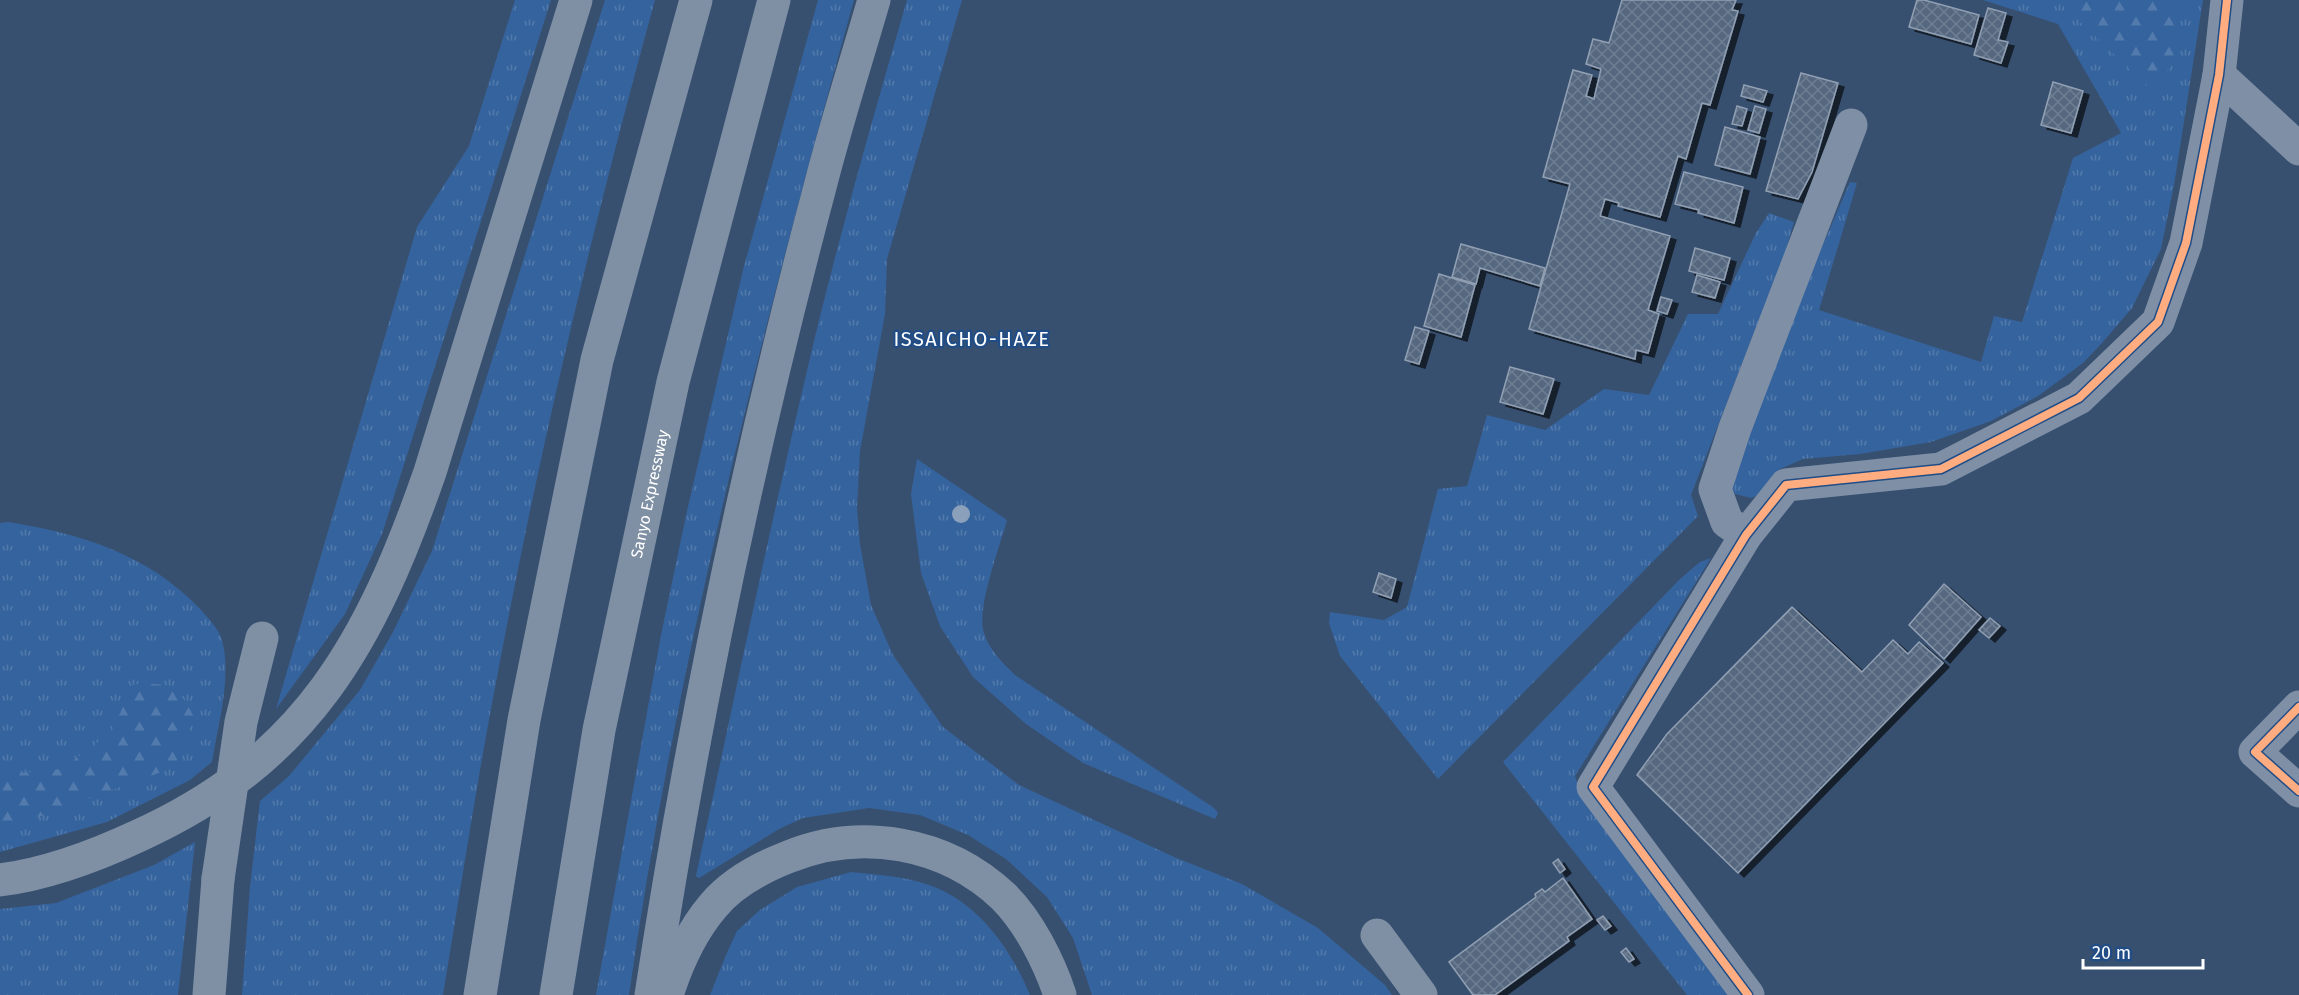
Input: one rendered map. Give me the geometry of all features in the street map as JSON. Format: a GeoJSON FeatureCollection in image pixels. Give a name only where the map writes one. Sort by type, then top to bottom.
{"type":"FeatureCollection","features":[{"type":"Feature","properties":{"kind":"highway"},"geometry":{"type":"LineString","coordinates":[[0,880],[66,866],[164,825],[211,798],[252,768],[285,738],[319,700],[351,654],[380,600],[407,538],[426,483],[576,0]]}},
{"type":"Feature","properties":{"kind":"highway"},"geometry":{"type":"LineString","coordinates":[[480,995],[524,720],[597,360],[696,0]]}},
{"type":"Feature","properties":{"kind":"highway","name":"Sanyo Expressway"},"geometry":{"type":"LineString","coordinates":[[556,995],[599,730],[673,382],[774,0]]}},
{"type":"Feature","properties":{"kind":"highway"},"geometry":{"type":"LineString","coordinates":[[651,995],[696,732],[731,562],[817,198],[874,0]]}},
{"type":"Feature","properties":{"kind":"highway"},"geometry":{"type":"LineString","coordinates":[[209,995],[218,879],[242,722],[262,638]]}},
{"type":"Feature","properties":{"kind":"highway"},"geometry":{"type":"LineString","coordinates":[[667,995],[689,940],[713,906],[737,883],[771,863],[805,849],[844,841],[886,841],[929,851],[969,870],[1004,897],[1029,930],[1052,969],[1060,995]]}},
{"type":"Feature","properties":{"kind":"highway"},"geometry":{"type":"LineString","coordinates":[[1377,935],[1421,995]]}},
{"type":"Feature","properties":{"kind":"street"},"geometry":{"type":"LineString","coordinates":[[1748,995],[1593,787],[1746,535],[1786,485],[1941,469],[2079,398],[2158,322],[2186,243],[2219,75],[2227,0]]}},
{"type":"Feature","properties":{"kind":"street"},"geometry":{"type":"LineString","coordinates":[[2219,75],[2299,149]]}},
{"type":"Feature","properties":{"kind":"street"},"geometry":{"type":"LineString","coordinates":[[1746,535],[1727,522],[1715,489],[1735,428],[1851,125]]}},
{"type":"Feature","properties":{"kind":"street"},"geometry":{"type":"LineString","coordinates":[[2299,707],[2256,752],[2299,791]]}},
{"type":"Feature","properties":{"kind":"green space"},"geometry":{"type":"Polygon","coordinates":[[[515,0],[551,0],[382,534],[345,614],[276,709],[417,227],[469,146],[515,0]]]}},
{"type":"Feature","properties":{"kind":"green space"},"geometry":{"type":"Polygon","coordinates":[[[605,0],[655,0],[569,334],[514,587],[483,752],[443,995],[242,995],[250,886],[260,801],[289,776],[360,690],[393,632],[432,551],[605,0]]]}},
{"type":"Feature","properties":{"kind":"green space"},"geometry":{"type":"Polygon","coordinates":[[[818,0],[854,0],[787,246],[725,494],[672,743],[629,995],[596,995],[661,635],[687,511],[743,270],[818,0]]]}},
{"type":"Feature","properties":{"kind":"green space"},"geometry":{"type":"Polygon","coordinates":[[[907,0],[962,0],[887,259],[885,314],[860,451],[857,508],[860,544],[871,605],[893,655],[943,727],[1019,785],[1174,857],[1242,884],[1318,928],[1385,985],[1392,995],[1092,995],[1073,938],[1047,897],[1006,859],[968,835],[920,815],[869,808],[803,818],[779,829],[699,878],[696,876],[813,345],[846,215],[907,0]]]}},
{"type":"Feature","properties":{"kind":"green space"},"geometry":{"type":"Polygon","coordinates":[[[1983,0],[2203,0],[2174,185],[2161,249],[2132,308],[2083,363],[2038,396],[1991,421],[1931,442],[1860,454],[1803,459],[1780,469],[1756,496],[1751,498],[1735,494],[1731,486],[1768,372],[1850,182],[1857,183],[1819,310],[1981,362],[1994,316],[2022,322],[2073,158],[2121,133],[2058,24],[1983,0]]]}},
{"type":"Feature","properties":{"kind":"green space"},"geometry":{"type":"Polygon","coordinates":[[[2057,0],[2180,0],[2173,61],[2154,92],[2057,0]]]}},
{"type":"Feature","properties":{"kind":"green space"},"geometry":{"type":"Polygon","coordinates":[[[1769,213],[1794,222],[1785,253],[1691,495],[1698,516],[1438,779],[1340,656],[1329,623],[1330,612],[1384,620],[1407,607],[1438,489],[1467,486],[1487,415],[1545,430],[1604,389],[1649,395],[1688,314],[1718,314],[1756,233],[1769,213]]]}},
{"type":"Feature","properties":{"kind":"green space"},"geometry":{"type":"Polygon","coordinates":[[[917,459],[1007,520],[987,590],[982,618],[985,636],[996,654],[1015,675],[1214,808],[1218,813],[1215,819],[1083,763],[1026,724],[973,677],[940,626],[921,573],[911,494],[917,459]]]}},
{"type":"Feature","properties":{"kind":"green space"},"geometry":{"type":"Polygon","coordinates":[[[8,522],[87,540],[137,561],[159,575],[181,591],[216,628],[222,640],[226,669],[212,762],[190,780],[107,822],[0,852],[0,523],[8,522]]]}},
{"type":"Feature","properties":{"kind":"green space"},"geometry":{"type":"Polygon","coordinates":[[[1711,558],[1575,776],[1584,800],[1730,995],[1687,995],[1503,762],[1680,579],[1700,562],[1711,558]]]}},
{"type":"Feature","properties":{"kind":"green space"},"geometry":{"type":"Polygon","coordinates":[[[134,684],[157,684],[172,687],[182,697],[194,717],[175,767],[0,831],[0,775],[62,769],[111,732],[134,684]]]}},
{"type":"Feature","properties":{"kind":"green space"},"geometry":{"type":"Polygon","coordinates":[[[195,842],[178,995],[0,995],[0,909],[56,903],[154,865],[195,842]]]}},
{"type":"Feature","properties":{"kind":"green space"},"geometry":{"type":"Polygon","coordinates":[[[851,872],[920,882],[947,893],[963,903],[991,929],[1003,944],[1030,995],[710,995],[737,931],[760,910],[797,887],[851,872]]]}},
{"type":"Feature","properties":{"kind":"building"},"geometry":{"type":"Polygon","coordinates":[[[1622,0],[1736,0],[1732,10],[1738,11],[1710,105],[1702,103],[1686,159],[1678,156],[1660,217],[1618,206],[1619,203],[1605,199],[1600,216],[1670,236],[1648,310],[1659,314],[1648,353],[1636,350],[1635,359],[1529,329],[1570,184],[1543,177],[1573,70],[1592,75],[1586,96],[1594,99],[1601,69],[1586,64],[1593,39],[1609,43],[1622,0]]]}},
{"type":"Feature","properties":{"kind":"building"},"geometry":{"type":"Polygon","coordinates":[[[1917,0],[1979,15],[1971,44],[1909,27],[1917,0]]]}},
{"type":"Feature","properties":{"kind":"building"},"geometry":{"type":"Polygon","coordinates":[[[1988,8],[2006,13],[1998,40],[2008,42],[2001,63],[1974,55],[1988,8]]]}},
{"type":"Feature","properties":{"kind":"building"},"geometry":{"type":"Polygon","coordinates":[[[1801,73],[1838,83],[1812,172],[1798,199],[1766,191],[1801,73]]]}},
{"type":"Feature","properties":{"kind":"building"},"geometry":{"type":"Polygon","coordinates":[[[2053,82],[2083,91],[2071,133],[2041,125],[2053,82]]]}},
{"type":"Feature","properties":{"kind":"building"},"geometry":{"type":"Polygon","coordinates":[[[1744,85],[1767,91],[1763,102],[1741,96],[1744,85]]]}},
{"type":"Feature","properties":{"kind":"building"},"geometry":{"type":"Polygon","coordinates":[[[1737,106],[1747,109],[1742,126],[1732,124],[1737,106]]]}},
{"type":"Feature","properties":{"kind":"building"},"geometry":{"type":"Polygon","coordinates":[[[1755,106],[1766,109],[1759,133],[1748,130],[1755,106]]]}},
{"type":"Feature","properties":{"kind":"building"},"geometry":{"type":"Polygon","coordinates":[[[1725,127],[1760,137],[1750,174],[1715,165],[1725,127]]]}},
{"type":"Feature","properties":{"kind":"building"},"geometry":{"type":"Polygon","coordinates":[[[1684,172],[1743,187],[1734,223],[1675,204],[1684,172]]]}},
{"type":"Feature","properties":{"kind":"building"},"geometry":{"type":"Polygon","coordinates":[[[1461,244],[1545,268],[1540,286],[1480,268],[1476,284],[1452,277],[1461,244]]]}},
{"type":"Feature","properties":{"kind":"building"},"geometry":{"type":"Polygon","coordinates":[[[1695,248],[1730,258],[1724,280],[1689,271],[1695,248]]]}},
{"type":"Feature","properties":{"kind":"building"},"geometry":{"type":"Polygon","coordinates":[[[1439,274],[1475,285],[1461,337],[1424,326],[1439,274]]]}},
{"type":"Feature","properties":{"kind":"building"},"geometry":{"type":"Polygon","coordinates":[[[1697,275],[1720,282],[1715,298],[1692,292],[1697,275]]]}},
{"type":"Feature","properties":{"kind":"building"},"geometry":{"type":"Polygon","coordinates":[[[1661,297],[1672,300],[1667,314],[1657,311],[1661,297]]]}},
{"type":"Feature","properties":{"kind":"building"},"geometry":{"type":"Polygon","coordinates":[[[1415,327],[1429,331],[1419,364],[1405,360],[1415,327]]]}},
{"type":"Feature","properties":{"kind":"building"},"geometry":{"type":"Polygon","coordinates":[[[1510,367],[1554,379],[1543,414],[1500,402],[1510,367]]]}},
{"type":"Feature","properties":{"kind":"building"},"geometry":{"type":"Polygon","coordinates":[[[1379,573],[1396,579],[1391,598],[1373,592],[1379,573]]]}},
{"type":"Feature","properties":{"kind":"building"},"geometry":{"type":"Polygon","coordinates":[[[1944,584],[1981,617],[1944,659],[1909,625],[1944,584]]]}},
{"type":"Feature","properties":{"kind":"building"},"geometry":{"type":"Polygon","coordinates":[[[1792,607],[1862,672],[1893,640],[1908,654],[1919,642],[1943,663],[1738,873],[1637,775],[1667,734],[1792,607]]]}},
{"type":"Feature","properties":{"kind":"building"},"geometry":{"type":"Polygon","coordinates":[[[1990,618],[2000,626],[1989,638],[1979,630],[1990,618]]]}},
{"type":"Feature","properties":{"kind":"building"},"geometry":{"type":"Polygon","coordinates":[[[1558,859],[1565,869],[1560,873],[1553,863],[1558,859]]]}},
{"type":"Feature","properties":{"kind":"building"},"geometry":{"type":"Polygon","coordinates":[[[1563,878],[1592,919],[1567,937],[1569,941],[1495,995],[1473,995],[1449,962],[1536,897],[1535,894],[1542,889],[1545,892],[1563,878]]]}},
{"type":"Feature","properties":{"kind":"building"},"geometry":{"type":"Polygon","coordinates":[[[1603,916],[1611,926],[1605,930],[1597,920],[1603,916]]]}},
{"type":"Feature","properties":{"kind":"building"},"geometry":{"type":"Polygon","coordinates":[[[1626,948],[1634,959],[1629,962],[1621,952],[1626,948]]]}},
{"type":"Feature","properties":{"kind":"cycle path"},"geometry":{"type":"LineString","coordinates":[[1748,995],[1593,787],[1746,535],[1786,485],[1941,469],[2079,398],[2158,322],[2186,243],[2219,75],[2227,0]]}},
{"type":"Feature","properties":{"kind":"cycle path"},"geometry":{"type":"LineString","coordinates":[[2299,707],[2255,752],[2299,791]]}},
{"type":"Feature","properties":{"kind":"district","name":"ISSAICHO-HAZE"},"geometry":{"type":"Point","coordinates":[972,339]}}]}
